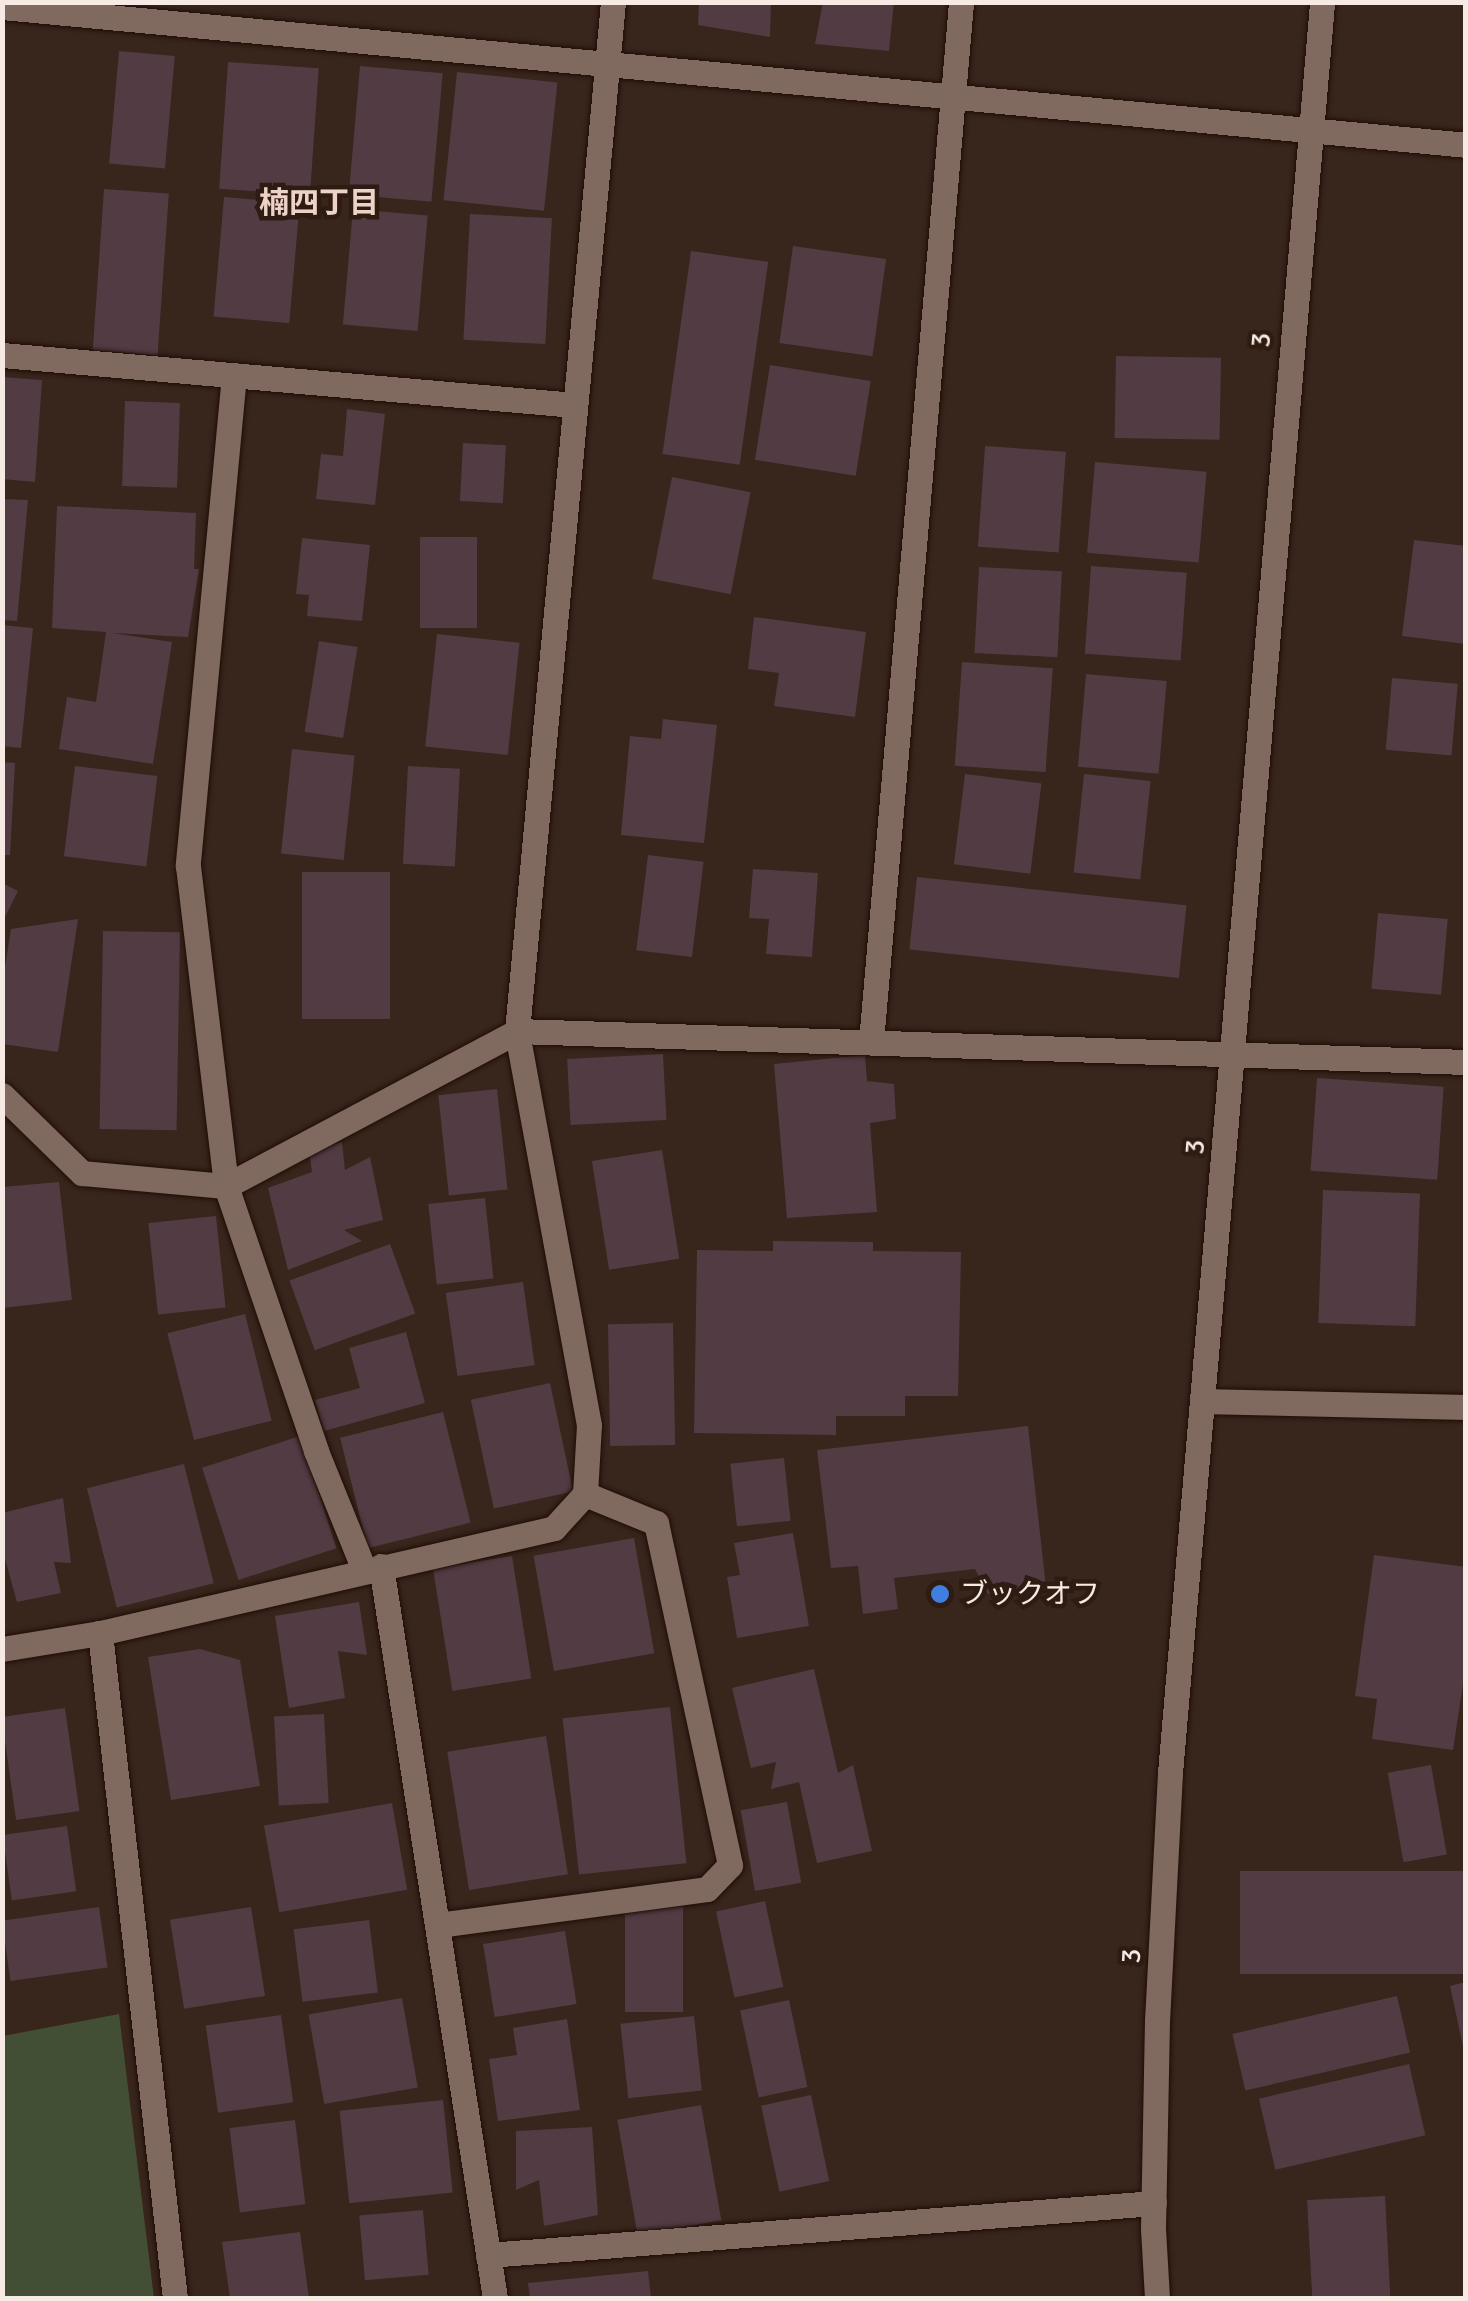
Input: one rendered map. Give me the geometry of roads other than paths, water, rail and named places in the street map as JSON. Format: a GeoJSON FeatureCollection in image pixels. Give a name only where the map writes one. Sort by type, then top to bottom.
{"type":"FeatureCollection","features":[{"type":"Feature","properties":{"kind":"street"},"geometry":{"type":"LineString","coordinates":[[2,1649],[100,1633],[554,1528],[585,1494],[588,1425],[517,1032],[614,2]]}},
{"type":"Feature","properties":{"kind":"street"},"geometry":{"type":"LineString","coordinates":[[871,1042],[961,2]]}},
{"type":"Feature","properties":{"kind":"street","name":"3"},"geometry":{"type":"LineString","coordinates":[[1157,2298],[1157,2021],[1170,1773],[1308,128],[1322,2]]}},
{"type":"Feature","properties":{"kind":"street"},"geometry":{"type":"LineString","coordinates":[[2,7],[1466,145]]}},
{"type":"Feature","properties":{"kind":"street"},"geometry":{"type":"LineString","coordinates":[[2,355],[574,405]]}},
{"type":"Feature","properties":{"kind":"street"},"geometry":{"type":"LineString","coordinates":[[234,375],[188,866],[226,1186],[316,1451],[372,1568],[438,1925],[495,2298]]}},
{"type":"Feature","properties":{"kind":"street"},"geometry":{"type":"LineString","coordinates":[[2,1095],[82,1173],[226,1186],[517,1032],[1466,1062]]}},
{"type":"Feature","properties":{"kind":"street"},"geometry":{"type":"LineString","coordinates":[[1203,1401],[1466,1407]]}},
{"type":"Feature","properties":{"kind":"street"},"geometry":{"type":"LineString","coordinates":[[438,1925],[707,1888],[730,1864],[656,1523],[585,1494]]}},
{"type":"Feature","properties":{"kind":"street"},"geometry":{"type":"LineString","coordinates":[[100,1633],[175,2298]]}},
{"type":"Feature","properties":{"kind":"street"},"geometry":{"type":"LineString","coordinates":[[488,2255],[1154,2203]]}},
{"type":"Feature","properties":{"kind":"place","name":"ブックオフ"},"geometry":{"type":"Point","coordinates":[940,1594]}},
{"type":"Feature","properties":{"kind":"district","name":"楠四丁目"},"geometry":{"type":"Point","coordinates":[319,204]}}]}
